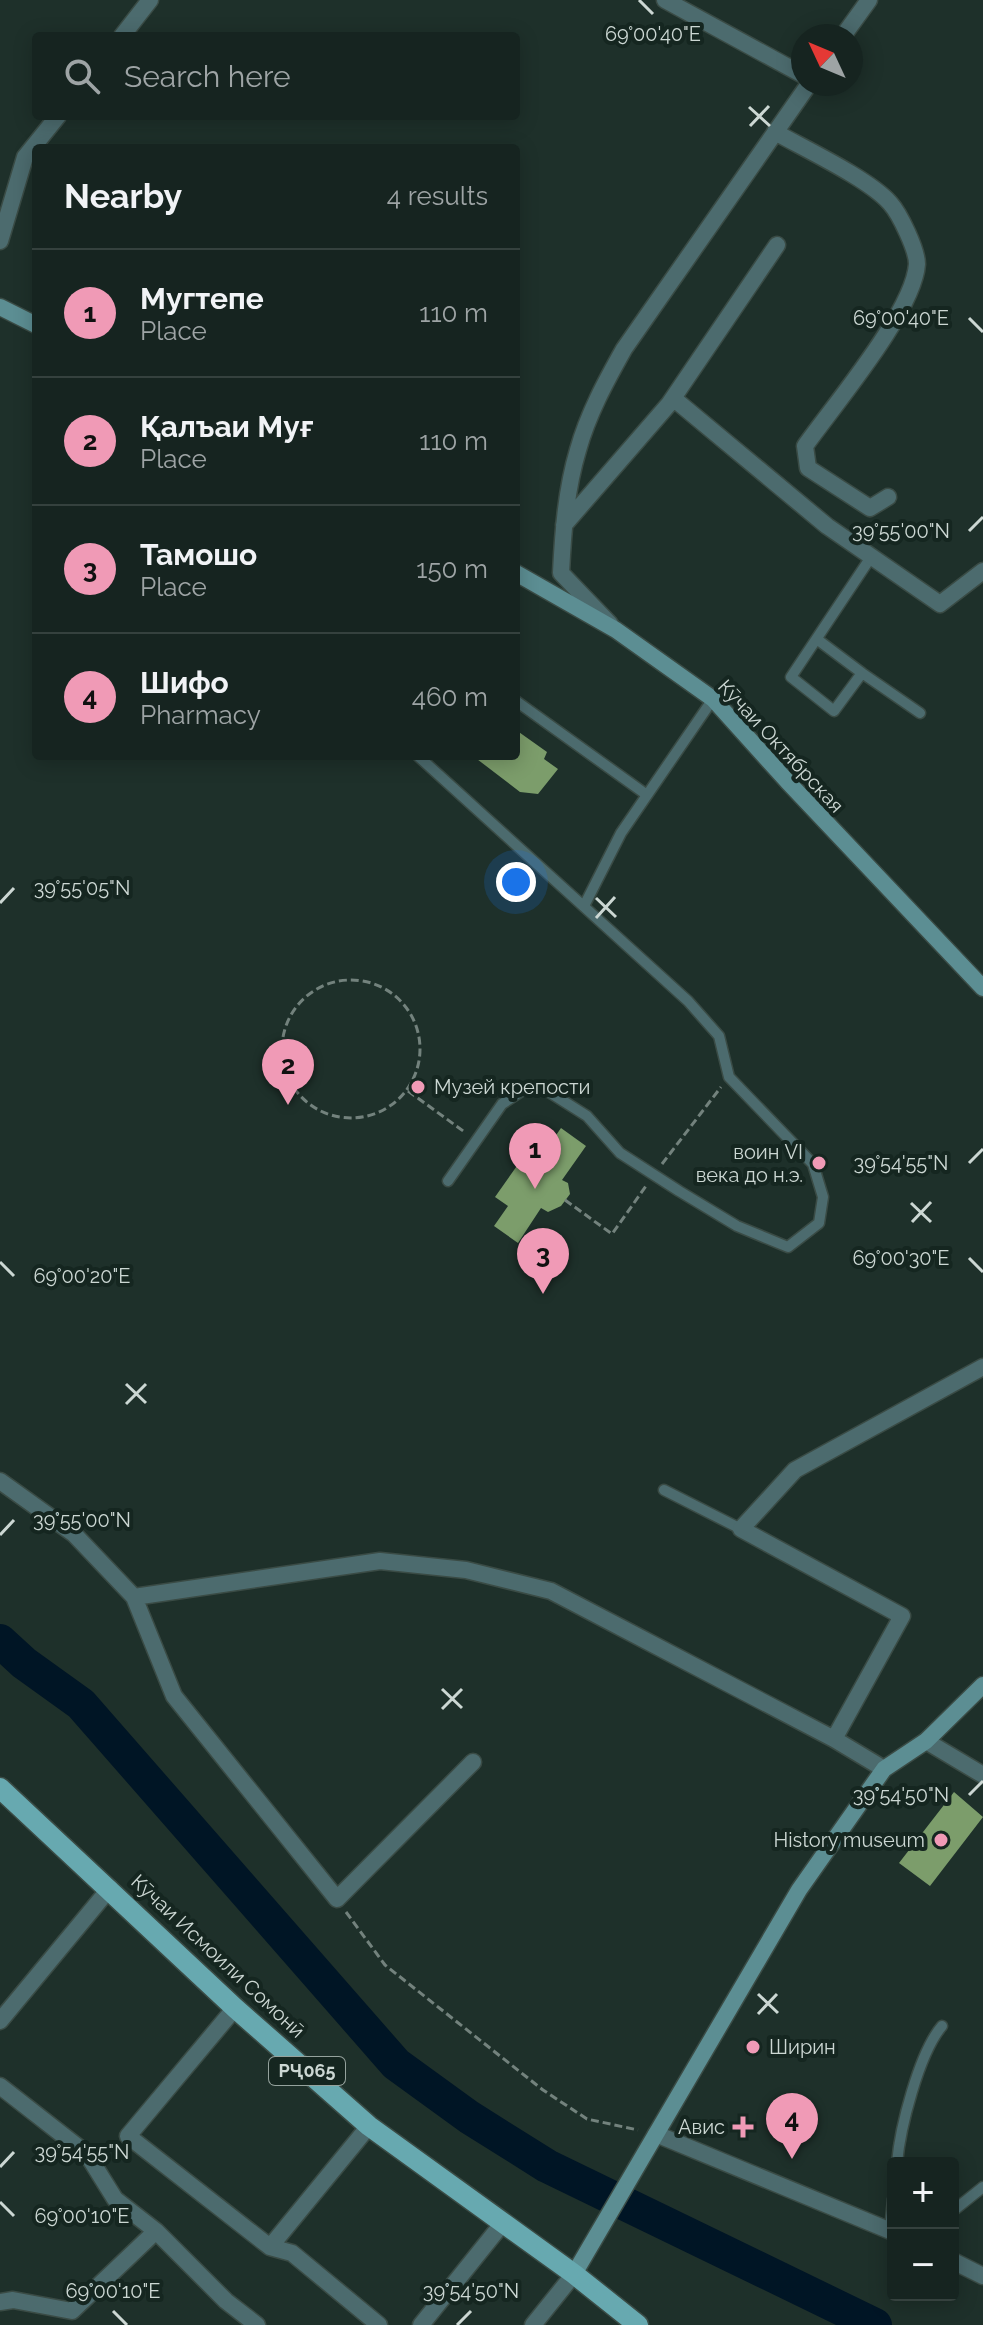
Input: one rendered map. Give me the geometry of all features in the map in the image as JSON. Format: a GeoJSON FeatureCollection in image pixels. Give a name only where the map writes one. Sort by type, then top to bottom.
{"type":"FeatureCollection","features":[{"type":"Feature","properties":{"kind":"main road"},"geometry":{"type":"LineString","coordinates":[[0,307],[32,323]]}},
{"type":"Feature","properties":{"kind":"main road","name":"Кӯчаи Октябрская"},"geometry":{"type":"LineString","coordinates":[[520,575],[616,630],[713,699],[983,988]]}},
{"type":"Feature","properties":{"kind":"main road"},"geometry":{"type":"LineString","coordinates":[[579,2268],[799,1890],[884,1769],[926,1741],[983,1685]]}},
{"type":"Feature","properties":{"kind":"main road","name":"Кӯчаи Исмоили Сомонӣ"},"geometry":{"type":"LineString","coordinates":[[0,1788],[235,2008],[369,2126],[502,2224],[579,2268],[638,2325]]}},
{"type":"Feature","properties":{"kind":"street"},"geometry":{"type":"LineString","coordinates":[[125,32],[150,0]]}},
{"type":"Feature","properties":{"kind":"street"},"geometry":{"type":"LineString","coordinates":[[665,0],[791,68]]}},
{"type":"Feature","properties":{"kind":"street"},"geometry":{"type":"LineString","coordinates":[[852,24],[869,0]]}},
{"type":"Feature","properties":{"kind":"street"},"geometry":{"type":"LineString","coordinates":[[616,630],[561,573],[563,526],[578,450],[599,393],[624,349],[800,96]]}},
{"type":"Feature","properties":{"kind":"street"},"geometry":{"type":"LineString","coordinates":[[35,144],[55,120]]}},
{"type":"Feature","properties":{"kind":"street"},"geometry":{"type":"LineString","coordinates":[[775,132],[859,179],[890,202],[905,227],[917,262],[909,296],[894,322],[805,446],[808,468],[852,497],[870,508],[888,497]]}},
{"type":"Feature","properties":{"kind":"street"},"geometry":{"type":"LineString","coordinates":[[0,241],[25,157],[32,148]]}},
{"type":"Feature","properties":{"kind":"street"},"geometry":{"type":"LineString","coordinates":[[563,526],[673,398],[777,245]]}},
{"type":"Feature","properties":{"kind":"street"},"geometry":{"type":"LineString","coordinates":[[673,398],[827,526],[940,604],[983,571]]}},
{"type":"Feature","properties":{"kind":"street"},"geometry":{"type":"LineString","coordinates":[[834,1739],[902,1616],[741,1529],[795,1470],[983,1367]]}},
{"type":"Feature","properties":{"kind":"street"},"geometry":{"type":"LineString","coordinates":[[0,1481],[74,1534],[134,1597],[174,1696],[337,1899],[473,1762]]}},
{"type":"Feature","properties":{"kind":"street"},"geometry":{"type":"LineString","coordinates":[[134,1597],[380,1561],[466,1570],[551,1591],[834,1739],[884,1769]]}},
{"type":"Feature","properties":{"kind":"street"},"geometry":{"type":"LineString","coordinates":[[926,1741],[983,1775]]}},
{"type":"Feature","properties":{"kind":"street"},"geometry":{"type":"LineString","coordinates":[[0,2021],[110,1888]]}},
{"type":"Feature","properties":{"kind":"street"},"geometry":{"type":"LineString","coordinates":[[235,2008],[128,2136],[270,2247],[292,2253],[379,2325]]}},
{"type":"Feature","properties":{"kind":"street"},"geometry":{"type":"LineString","coordinates":[[0,2086],[87,2154],[115,2199],[156,2231],[226,2301],[257,2325]]}},
{"type":"Feature","properties":{"kind":"street"},"geometry":{"type":"LineString","coordinates":[[270,2247],[369,2126]]}},
{"type":"Feature","properties":{"kind":"street"},"geometry":{"type":"LineString","coordinates":[[656,2134],[887,2230]]}},
{"type":"Feature","properties":{"kind":"street"},"geometry":{"type":"LineString","coordinates":[[421,2325],[502,2224]]}},
{"type":"Feature","properties":{"kind":"street"},"geometry":{"type":"LineString","coordinates":[[0,2302],[13,2300],[74,2318],[156,2231]]}},
{"type":"Feature","properties":{"kind":"street"},"geometry":{"type":"LineString","coordinates":[[959,2264],[983,2276]]}},
{"type":"Feature","properties":{"kind":"street"},"geometry":{"type":"LineString","coordinates":[[533,2325],[579,2268]]}},
{"type":"Feature","properties":{"kind":"lane"},"geometry":{"type":"LineString","coordinates":[[862,673],[834,711],[791,677],[871,557]]}},
{"type":"Feature","properties":{"kind":"lane"},"geometry":{"type":"LineString","coordinates":[[818,640],[920,713]]}},
{"type":"Feature","properties":{"kind":"lane"},"geometry":{"type":"LineString","coordinates":[[584,906],[621,833],[713,699]]}},
{"type":"Feature","properties":{"kind":"lane"},"geometry":{"type":"LineString","coordinates":[[520,704],[647,795]]}},
{"type":"Feature","properties":{"kind":"lane"},"geometry":{"type":"LineString","coordinates":[[422,760],[688,1001],[719,1036],[729,1077],[813,1164],[823,1197],[819,1223],[788,1247],[737,1226],[620,1153],[587,1116],[549,1092],[526,1088],[502,1104],[448,1181]]}},
{"type":"Feature","properties":{"kind":"lane"},"geometry":{"type":"LineString","coordinates":[[664,1490],[741,1529]]}},
{"type":"Feature","properties":{"kind":"lane"},"geometry":{"type":"LineString","coordinates":[[898,2157],[899,2139],[916,2082],[936,2033],[942,2026]]}},
{"type":"Feature","properties":{"kind":"lane"},"geometry":{"type":"LineString","coordinates":[[959,2206],[983,2187]]}},
{"type":"Feature","properties":{"kind":"path"},"geometry":{"type":"LineString","coordinates":[[341,980],[368,981],[393,993],[411,1013],[421,1038],[419,1066],[408,1091],[388,1109],[362,1118],[335,1117],[310,1106],[291,1086],[282,1060],[283,1033],[295,1008],[315,989],[341,980]]}},
{"type":"Feature","properties":{"kind":"path"},"geometry":{"type":"LineString","coordinates":[[565,1200],[612,1234],[729,1077]]}},
{"type":"Feature","properties":{"kind":"path"},"geometry":{"type":"LineString","coordinates":[[408,1091],[476,1140]]}},
{"type":"Feature","properties":{"kind":"path"},"geometry":{"type":"LineString","coordinates":[[337,1899],[385,1965],[543,2090],[587,2119],[656,2134]]}},
{"type":"Feature","properties":{"kind":"building"},"geometry":{"type":"Polygon","coordinates":[[[520,733],[547,752],[544,759],[558,769],[538,794],[520,792],[478,760],[520,760],[520,733]]]}},
{"type":"Feature","properties":{"kind":"building"},"geometry":{"type":"Polygon","coordinates":[[[561,1128],[586,1146],[562,1180],[568,1183],[570,1194],[561,1206],[548,1212],[541,1208],[518,1243],[494,1226],[508,1206],[495,1197],[531,1146],[543,1154],[561,1128]]]}},
{"type":"Feature","properties":{"kind":"building","name":"History museum"},"geometry":{"type":"Polygon","coordinates":[[[954,1792],[983,1817],[930,1886],[899,1863],[954,1792]]]}},
{"type":"Feature","properties":{"kind":"waterway"},"geometry":{"type":"LineString","coordinates":[[0,1641],[24,1663],[81,1704],[396,2064],[469,2117],[547,2166],[875,2325]]}},
{"type":"Feature","properties":{"kind":"place","name":"Музей крепости"},"geometry":{"type":"Point","coordinates":[418,1087]}},
{"type":"Feature","properties":{"kind":"place","name":"Қалъаи Муғ"},"geometry":{"type":"Point","coordinates":[288,1105]}},
{"type":"Feature","properties":{"kind":"place","name":"воин VI века до н.э."},"geometry":{"type":"Point","coordinates":[819,1163]}},
{"type":"Feature","properties":{"kind":"place","name":"Мугтепе"},"geometry":{"type":"Point","coordinates":[535,1189]}},
{"type":"Feature","properties":{"kind":"place","name":"Тамошо"},"geometry":{"type":"Point","coordinates":[543,1294]}},
{"type":"Feature","properties":{"kind":"place","name":"History museum"},"geometry":{"type":"Point","coordinates":[941,1840]}},
{"type":"Feature","properties":{"kind":"place","name":"Ширин"},"geometry":{"type":"Point","coordinates":[753,2047]}},
{"type":"Feature","properties":{"kind":"place","name":"Авис"},"geometry":{"type":"Point","coordinates":[743,2127]}},
{"type":"Feature","properties":{"kind":"place","name":"Шифо"},"geometry":{"type":"Point","coordinates":[792,2159]}}]}
